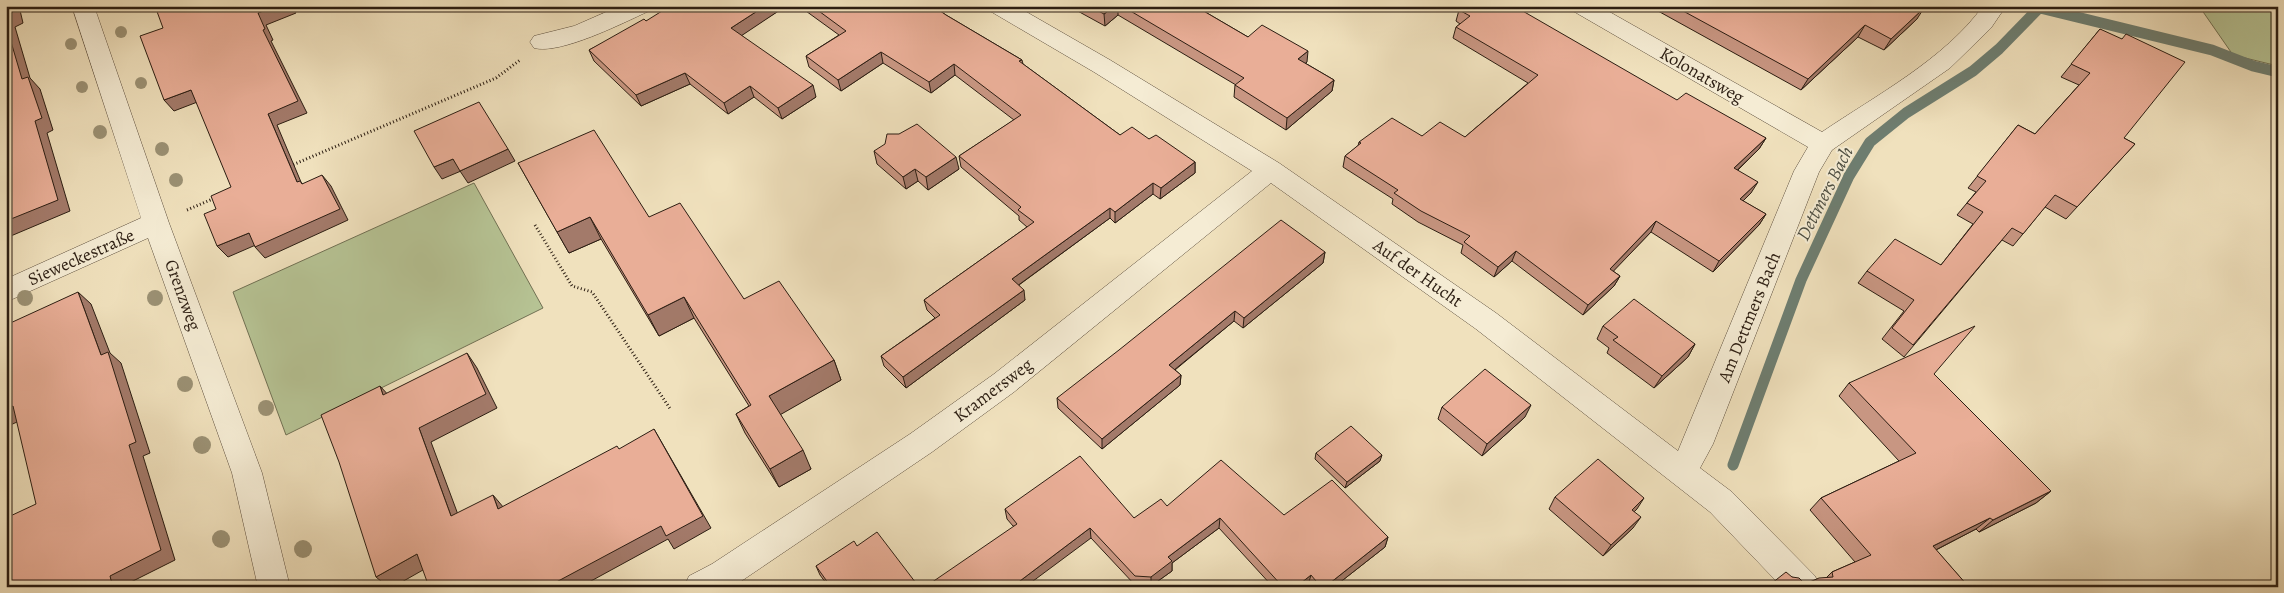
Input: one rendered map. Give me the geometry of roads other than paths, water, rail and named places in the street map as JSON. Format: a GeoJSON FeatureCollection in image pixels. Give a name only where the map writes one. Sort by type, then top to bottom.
{"type":"FeatureCollection","features":[{"type":"Feature","properties":{"kind":"street","name":"Grenzweg"},"geometry":{"type":"LineString","coordinates":[[83,6],[156,223],[247,473],[274,587]]}},
{"type":"Feature","properties":{"kind":"street"},"geometry":{"type":"LineString","coordinates":[[542,42],[581,32],[640,6]]}},
{"type":"Feature","properties":{"kind":"street","name":"Auf der Hucht"},"geometry":{"type":"LineString","coordinates":[[998,6],[1102,66],[1270,170],[1486,321],[1721,502],[1804,587]]}},
{"type":"Feature","properties":{"kind":"street","name":"Kolonatsweg"},"geometry":{"type":"LineString","coordinates":[[1580,6],[1823,144]]}},
{"type":"Feature","properties":{"kind":"street","name":"Am Dettmers Bach"},"geometry":{"type":"LineString","coordinates":[[1682,473],[1698,444],[1807,171],[1823,144],[1942,62],[1983,23],[1995,6]]}},
{"type":"Feature","properties":{"kind":"street","name":"Kramersweg"},"geometry":{"type":"LineString","coordinates":[[700,587],[723,575],[921,444],[1004,383],[1270,170]]}},
{"type":"Feature","properties":{"kind":"street","name":"Sieweckestraße"},"geometry":{"type":"LineString","coordinates":[[6,291],[156,223]]}},
{"type":"Feature","properties":{"kind":"waterway","name":"Dettmers Bach"},"geometry":{"type":"LineString","coordinates":[[1733,465],[1801,280],[1849,176],[1870,142],[1906,113],[1973,71],[1999,49],[2041,6]]}},
{"type":"Feature","properties":{"kind":"waterway"},"geometry":{"type":"LineString","coordinates":[[2040,8],[2212,50],[2253,66],[2278,72]]}}]}
